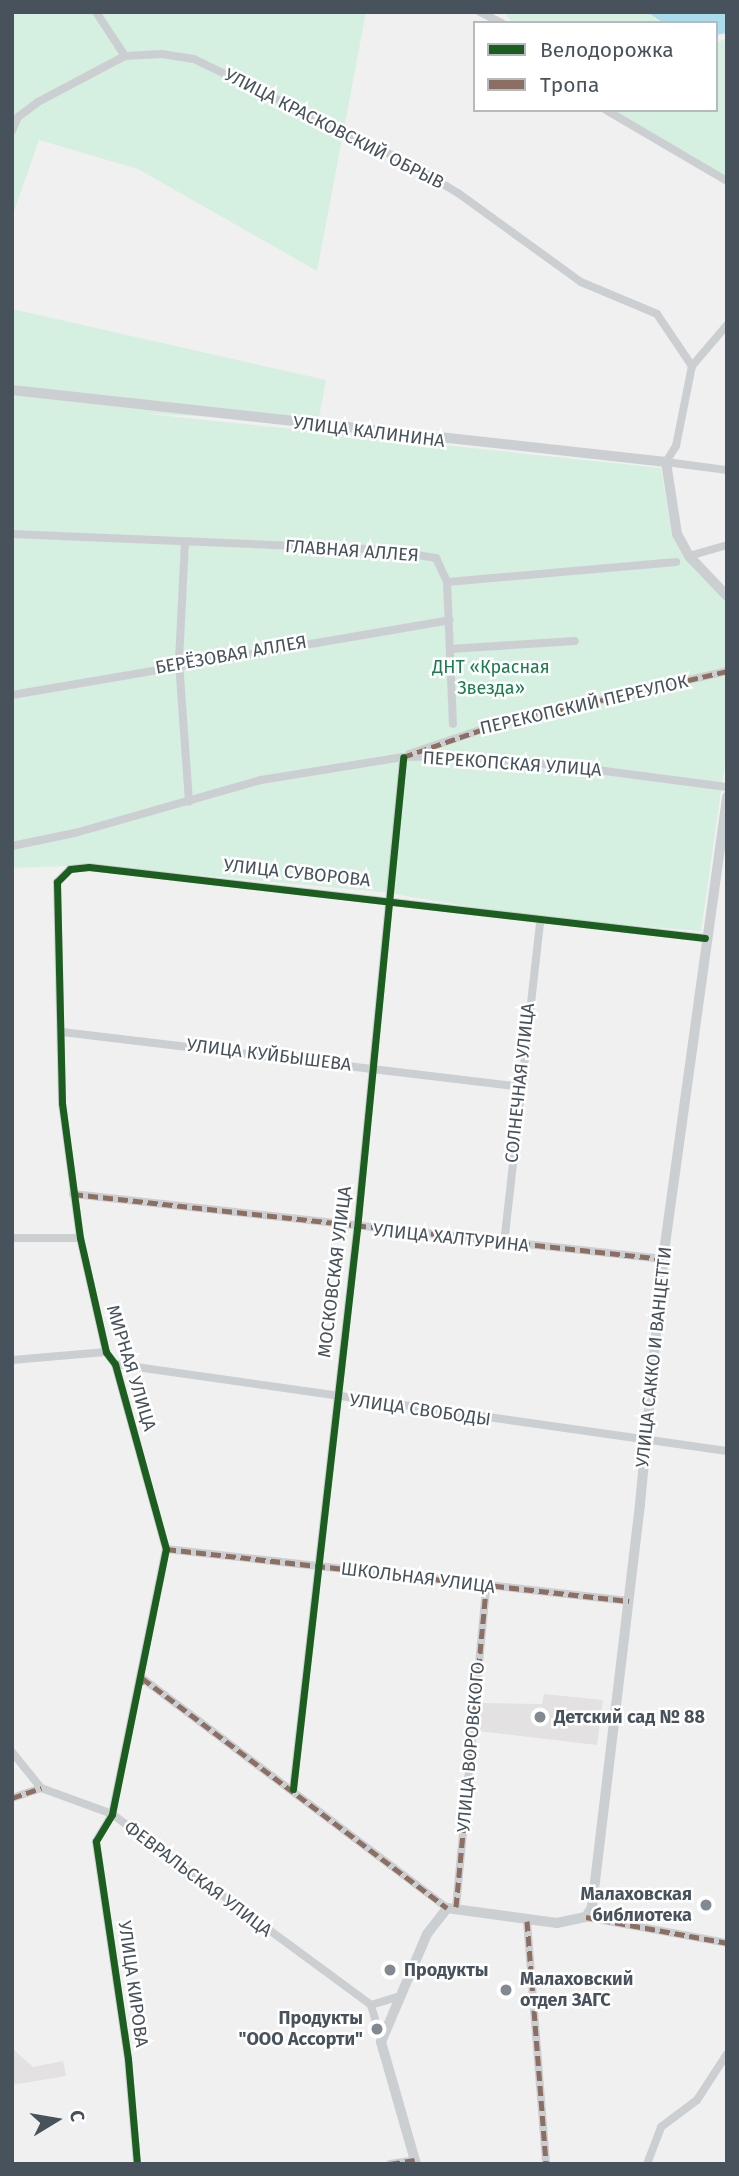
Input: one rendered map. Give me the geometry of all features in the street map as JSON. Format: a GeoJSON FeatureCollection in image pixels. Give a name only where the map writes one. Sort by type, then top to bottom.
{"type":"FeatureCollection","features":[{"type":"Feature","properties":{"kind":"main road","name":"УЛИЦА КАЛИНИНА"},"geometry":{"type":"LineString","coordinates":[[12,390],[666,462]]}},
{"type":"Feature","properties":{"kind":"main road"},"geometry":{"type":"LineString","coordinates":[[666,462],[671,510],[689,556],[727,596]]}},
{"type":"Feature","properties":{"kind":"main road","name":"УЛИЦА САККО И ВАНЦЕТТИ"},"geometry":{"type":"LineString","coordinates":[[586,1917],[596,1888],[629,1601],[663,1259],[705,938],[727,796]]}},
{"type":"Feature","properties":{"kind":"main road"},"geometry":{"type":"LineString","coordinates":[[416,2162],[382,2042],[427,1934],[451,1907],[527,1921],[557,1923],[586,1917]]}},
{"type":"Feature","properties":{"kind":"street"},"geometry":{"type":"LineString","coordinates":[[96,12],[125,56]]}},
{"type":"Feature","properties":{"kind":"street"},"geometry":{"type":"LineString","coordinates":[[480,12],[498,21]]}},
{"type":"Feature","properties":{"kind":"street","name":"УЛИЦА КРАСКОВСКИЙ ОБРЫВ"},"geometry":{"type":"LineString","coordinates":[[12,131],[18,117],[38,102],[125,56],[162,54],[194,59],[408,163],[458,193],[580,282],[657,314],[692,366]]}},
{"type":"Feature","properties":{"kind":"street"},"geometry":{"type":"LineString","coordinates":[[609,112],[727,181]]}},
{"type":"Feature","properties":{"kind":"street"},"geometry":{"type":"LineString","coordinates":[[666,462],[676,446],[692,366],[723,340],[727,325]]}},
{"type":"Feature","properties":{"kind":"street","name":"УЛИЦА КАЛИНИНА"},"geometry":{"type":"LineString","coordinates":[[666,462],[727,470]]}},
{"type":"Feature","properties":{"kind":"street","name":"ГЛАВНАЯ АЛЛЕЯ"},"geometry":{"type":"LineString","coordinates":[[12,534],[387,550],[436,558],[447,582]]}},
{"type":"Feature","properties":{"kind":"street"},"geometry":{"type":"LineString","coordinates":[[185,542],[179,663],[189,802]]}},
{"type":"Feature","properties":{"kind":"street"},"geometry":{"type":"LineString","coordinates":[[689,556],[727,545]]}},
{"type":"Feature","properties":{"kind":"street"},"geometry":{"type":"LineString","coordinates":[[453,724],[447,582],[676,562]]}},
{"type":"Feature","properties":{"kind":"street","name":"БЕРЁЗОВАЯ АЛЛЕЯ"},"geometry":{"type":"LineString","coordinates":[[12,695],[179,663],[450,620]]}},
{"type":"Feature","properties":{"kind":"street"},"geometry":{"type":"LineString","coordinates":[[450,649],[575,641]]}},
{"type":"Feature","properties":{"kind":"street","name":"ПЕРЕКОПСКИЙ ПЕРЕУЛОК"},"geometry":{"type":"LineString","coordinates":[[403,757],[498,724],[727,671]]}},
{"type":"Feature","properties":{"kind":"street","name":"ПЕРЕКОПСКАЯ УЛИЦА"},"geometry":{"type":"LineString","coordinates":[[12,846],[189,802],[261,780],[403,757],[452,756],[545,764],[727,787]]}},
{"type":"Feature","properties":{"kind":"street","name":"МОСКОВСКАЯ УЛИЦА"},"geometry":{"type":"LineString","coordinates":[[293,1790],[335,1398],[357,1229],[392,899],[403,757]]}},
{"type":"Feature","properties":{"kind":"street","name":"УЛИЦА СУВОРОВА"},"geometry":{"type":"LineString","coordinates":[[57,882],[70,869],[89,867],[392,899],[540,922],[705,938]]}},
{"type":"Feature","properties":{"kind":"street","name":"МИРНАЯ УЛИЦА"},"geometry":{"type":"LineString","coordinates":[[57,882],[62,1102],[80,1237],[106,1352],[115,1364],[166,1549],[142,1678],[112,1814]]}},
{"type":"Feature","properties":{"kind":"street","name":"СОЛНЕЧНАЯ УЛИЦА"},"geometry":{"type":"LineString","coordinates":[[504,1244],[519,1086],[540,922]]}},
{"type":"Feature","properties":{"kind":"street","name":"УЛИЦА КУЙБЫШЕВА"},"geometry":{"type":"LineString","coordinates":[[62,1032],[519,1086]]}},
{"type":"Feature","properties":{"kind":"street","name":"УЛИЦА ХАЛТУРИНА"},"geometry":{"type":"LineString","coordinates":[[73,1194],[357,1229],[663,1259]]}},
{"type":"Feature","properties":{"kind":"street"},"geometry":{"type":"LineString","coordinates":[[12,1238],[80,1237]]}},
{"type":"Feature","properties":{"kind":"street"},"geometry":{"type":"LineString","coordinates":[[12,1360],[106,1352]]}},
{"type":"Feature","properties":{"kind":"street","name":"УЛИЦА СВОБОДЫ"},"geometry":{"type":"LineString","coordinates":[[115,1364],[335,1398],[727,1451]]}},
{"type":"Feature","properties":{"kind":"street","name":"ШКОЛЬНАЯ УЛИЦА"},"geometry":{"type":"LineString","coordinates":[[166,1549],[629,1601]]}},
{"type":"Feature","properties":{"kind":"street","name":"УЛИЦА ВОРОВСКОГО"},"geometry":{"type":"LineString","coordinates":[[451,1907],[486,1587]]}},
{"type":"Feature","properties":{"kind":"street"},"geometry":{"type":"LineString","coordinates":[[142,1678],[451,1907]]}},
{"type":"Feature","properties":{"kind":"street"},"geometry":{"type":"LineString","coordinates":[[12,1752],[41,1788],[12,1798]]}},
{"type":"Feature","properties":{"kind":"street","name":"ФЕВРАЛЬСКАЯ УЛИЦА"},"geometry":{"type":"LineString","coordinates":[[41,1788],[112,1814],[371,2005]]}},
{"type":"Feature","properties":{"kind":"street","name":"УЛИЦА КИРОВА"},"geometry":{"type":"LineString","coordinates":[[112,1814],[96,1841],[128,2059],[136,2164]]}},
{"type":"Feature","properties":{"kind":"street"},"geometry":{"type":"LineString","coordinates":[[586,1917],[727,1943]]}},
{"type":"Feature","properties":{"kind":"street"},"geometry":{"type":"LineString","coordinates":[[527,1921],[546,2164]]}},
{"type":"Feature","properties":{"kind":"street"},"geometry":{"type":"LineString","coordinates":[[382,2042],[371,2005],[401,1997]]}},
{"type":"Feature","properties":{"kind":"street"},"geometry":{"type":"LineString","coordinates":[[647,2164],[661,2127],[697,2100],[727,2054]]}},
{"type":"Feature","properties":{"kind":"street"},"geometry":{"type":"LineString","coordinates":[[390,2164],[416,2162]]}},
{"type":"Feature","properties":{"kind":"shaded area","name":"Детский сад № 88"},"geometry":{"type":"Polygon","coordinates":[[[544,1694],[603,1700],[597,1745],[478,1731],[481,1703],[542,1704],[544,1694]]]}},
{"type":"Feature","properties":{"kind":"shaded area"},"geometry":{"type":"Polygon","coordinates":[[[12,2048],[33,2067],[63,2061],[66,2076],[12,2085],[12,2048]]]}},
{"type":"Feature","properties":{"kind":"green space"},"geometry":{"type":"Polygon","coordinates":[[[12,12],[366,12],[317,271],[138,169],[39,140],[12,217],[12,12]]]}},
{"type":"Feature","properties":{"kind":"green space"},"geometry":{"type":"Polygon","coordinates":[[[504,12],[647,12],[658,21],[511,21],[504,12]]]}},
{"type":"Feature","properties":{"kind":"green space"},"geometry":{"type":"Polygon","coordinates":[[[727,38],[727,176],[690,162],[605,112],[718,112],[718,42],[727,38]]]}},
{"type":"Feature","properties":{"kind":"green space","name":"ДНТ «Красная Звезда»"},"geometry":{"type":"Polygon","coordinates":[[[12,309],[326,380],[318,423],[139,413],[661,468],[672,536],[727,604],[727,750],[701,931],[539,918],[382,892],[90,865],[12,868],[12,309]]]}},
{"type":"Feature","properties":{"kind":"water"},"geometry":{"type":"Polygon","coordinates":[[[647,12],[727,12],[727,33],[718,35],[718,21],[660,21],[647,12]]]}},
{"type":"Feature","properties":{"kind":"marked path"},"geometry":{"type":"LineString","coordinates":[[403,757],[498,724],[727,671]]}},
{"type":"Feature","properties":{"kind":"marked path"},"geometry":{"type":"LineString","coordinates":[[73,1194],[663,1259]]}},
{"type":"Feature","properties":{"kind":"marked path"},"geometry":{"type":"LineString","coordinates":[[166,1549],[629,1601]]}},
{"type":"Feature","properties":{"kind":"marked path"},"geometry":{"type":"LineString","coordinates":[[456,1907],[486,1587]]}},
{"type":"Feature","properties":{"kind":"marked path"},"geometry":{"type":"LineString","coordinates":[[141,1684],[142,1678],[447,1908]]}},
{"type":"Feature","properties":{"kind":"marked path"},"geometry":{"type":"LineString","coordinates":[[12,1798],[41,1788]]}},
{"type":"Feature","properties":{"kind":"marked path"},"geometry":{"type":"LineString","coordinates":[[586,1917],[727,1943]]}},
{"type":"Feature","properties":{"kind":"marked path"},"geometry":{"type":"LineString","coordinates":[[527,1921],[546,2164]]}},
{"type":"Feature","properties":{"kind":"marked path"},"geometry":{"type":"LineString","coordinates":[[390,2164],[415,2160]]}},
{"type":"Feature","properties":{"kind":"cycle path"},"geometry":{"type":"LineString","coordinates":[[293,1789],[357,1229],[403,757]]}},
{"type":"Feature","properties":{"kind":"cycle path"},"geometry":{"type":"LineString","coordinates":[[137,2164],[128,2059],[96,1841],[112,1814],[166,1549],[115,1364],[106,1352],[80,1238],[62,1103],[57,882],[70,869],[89,867],[705,938]]}},
{"type":"Feature","properties":{"kind":"place","name":"Детский сад № 88"},"geometry":{"type":"Point","coordinates":[540,1717]}},
{"type":"Feature","properties":{"kind":"place","name":"Малаховская библиотека"},"geometry":{"type":"Point","coordinates":[706,1905]}},
{"type":"Feature","properties":{"kind":"place","name":"Продукты"},"geometry":{"type":"Point","coordinates":[390,1970]}},
{"type":"Feature","properties":{"kind":"place","name":"Малаховский отдел ЗАГС"},"geometry":{"type":"Point","coordinates":[506,1990]}},
{"type":"Feature","properties":{"kind":"place","name":"Продукты \"ООО Ассорти\""},"geometry":{"type":"Point","coordinates":[377,2029]}}]}
